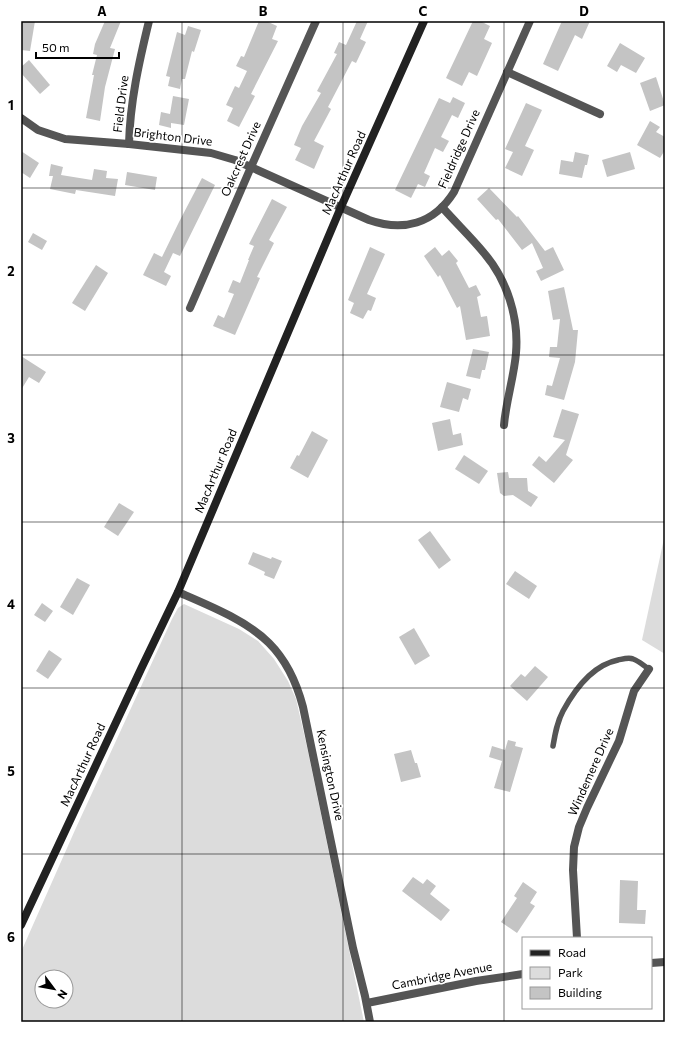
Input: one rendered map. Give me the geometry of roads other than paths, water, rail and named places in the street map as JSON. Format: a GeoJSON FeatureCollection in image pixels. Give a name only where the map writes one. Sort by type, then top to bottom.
{"type":"FeatureCollection","features":[{"type":"Feature","properties":{"kind":"street","name":"Field Drive"},"geometry":{"type":"LineString","coordinates":[[129,144],[129,125],[135,81],[149,21]]}},
{"type":"Feature","properties":{"kind":"street","name":"Oakcrest Drive"},"geometry":{"type":"LineString","coordinates":[[190,308],[250,167],[316,21]]}},
{"type":"Feature","properties":{"kind":"street","name":"MacArthur Road"},"geometry":{"type":"LineString","coordinates":[[21,925],[178,592],[341,207],[424,21]]}},
{"type":"Feature","properties":{"kind":"street","name":"Fieldridge Drive"},"geometry":{"type":"LineString","coordinates":[[341,207],[379,224],[396,226],[420,222],[428,218],[442,207],[454,192],[530,21]]}},
{"type":"Feature","properties":{"kind":"street"},"geometry":{"type":"LineString","coordinates":[[507,72],[600,114]]}},
{"type":"Feature","properties":{"kind":"street","name":"Brighton Drive"},"geometry":{"type":"LineString","coordinates":[[21,118],[38,130],[65,139],[211,153],[234,160],[341,207]]}},
{"type":"Feature","properties":{"kind":"street"},"geometry":{"type":"LineString","coordinates":[[442,207],[484,253],[496,269],[510,299],[513,312],[516,353],[504,425]]}},
{"type":"Feature","properties":{"kind":"street","name":"Kensington Drive"},"geometry":{"type":"LineString","coordinates":[[178,592],[223,613],[260,635],[276,651],[295,682],[303,707],[353,948],[367,1003],[370,1022]]}},
{"type":"Feature","properties":{"kind":"street","name":"Windemere Drive"},"geometry":{"type":"LineString","coordinates":[[577,937],[573,870],[574,847],[579,827],[586,808],[619,741],[634,691],[649,669]]}},
{"type":"Feature","properties":{"kind":"street"},"geometry":{"type":"LineString","coordinates":[[652,963],[665,962]]}},
{"type":"Feature","properties":{"kind":"street","name":"Cambridge Avenue"},"geometry":{"type":"LineString","coordinates":[[367,1003],[476,981],[522,974]]}},
{"type":"Feature","properties":{"kind":"lane"},"geometry":{"type":"LineString","coordinates":[[553,746],[557,727],[563,711],[581,684],[599,668],[625,658],[633,659],[649,669]]}}]}
